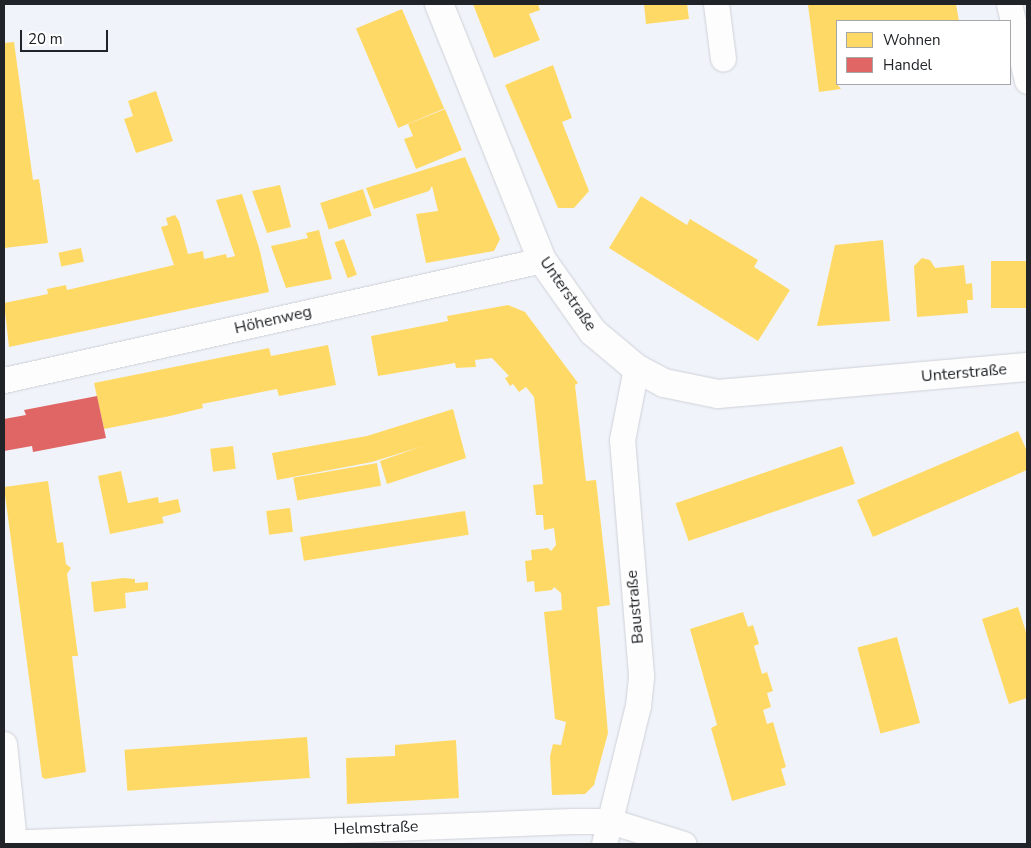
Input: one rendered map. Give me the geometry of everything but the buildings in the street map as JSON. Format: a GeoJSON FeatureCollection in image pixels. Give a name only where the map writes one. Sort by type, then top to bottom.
{"type":"FeatureCollection","features":[{"type":"Feature","properties":{"kind":"street","name":"Unterstraße"},"geometry":{"type":"LineString","coordinates":[[439,4],[542,260],[593,332],[636,368],[664,383],[718,394],[1027,367]]}},
{"type":"Feature","properties":{"kind":"street"},"geometry":{"type":"LineString","coordinates":[[716,4],[723,59]]}},
{"type":"Feature","properties":{"kind":"street"},"geometry":{"type":"LineString","coordinates":[[1010,4],[1027,81]]}},
{"type":"Feature","properties":{"kind":"street","name":"Höhenweg"},"geometry":{"type":"LineString","coordinates":[[4,380],[542,260]]}},
{"type":"Feature","properties":{"kind":"street","name":"Baustraße"},"geometry":{"type":"LineString","coordinates":[[607,833],[638,706],[641,675],[622,440],[636,368]]}},
{"type":"Feature","properties":{"kind":"street"},"geometry":{"type":"LineString","coordinates":[[4,744],[9,842]]}},
{"type":"Feature","properties":{"kind":"street","name":"Helmstraße"},"geometry":{"type":"LineString","coordinates":[[9,842],[607,833],[684,844]]}}]}
